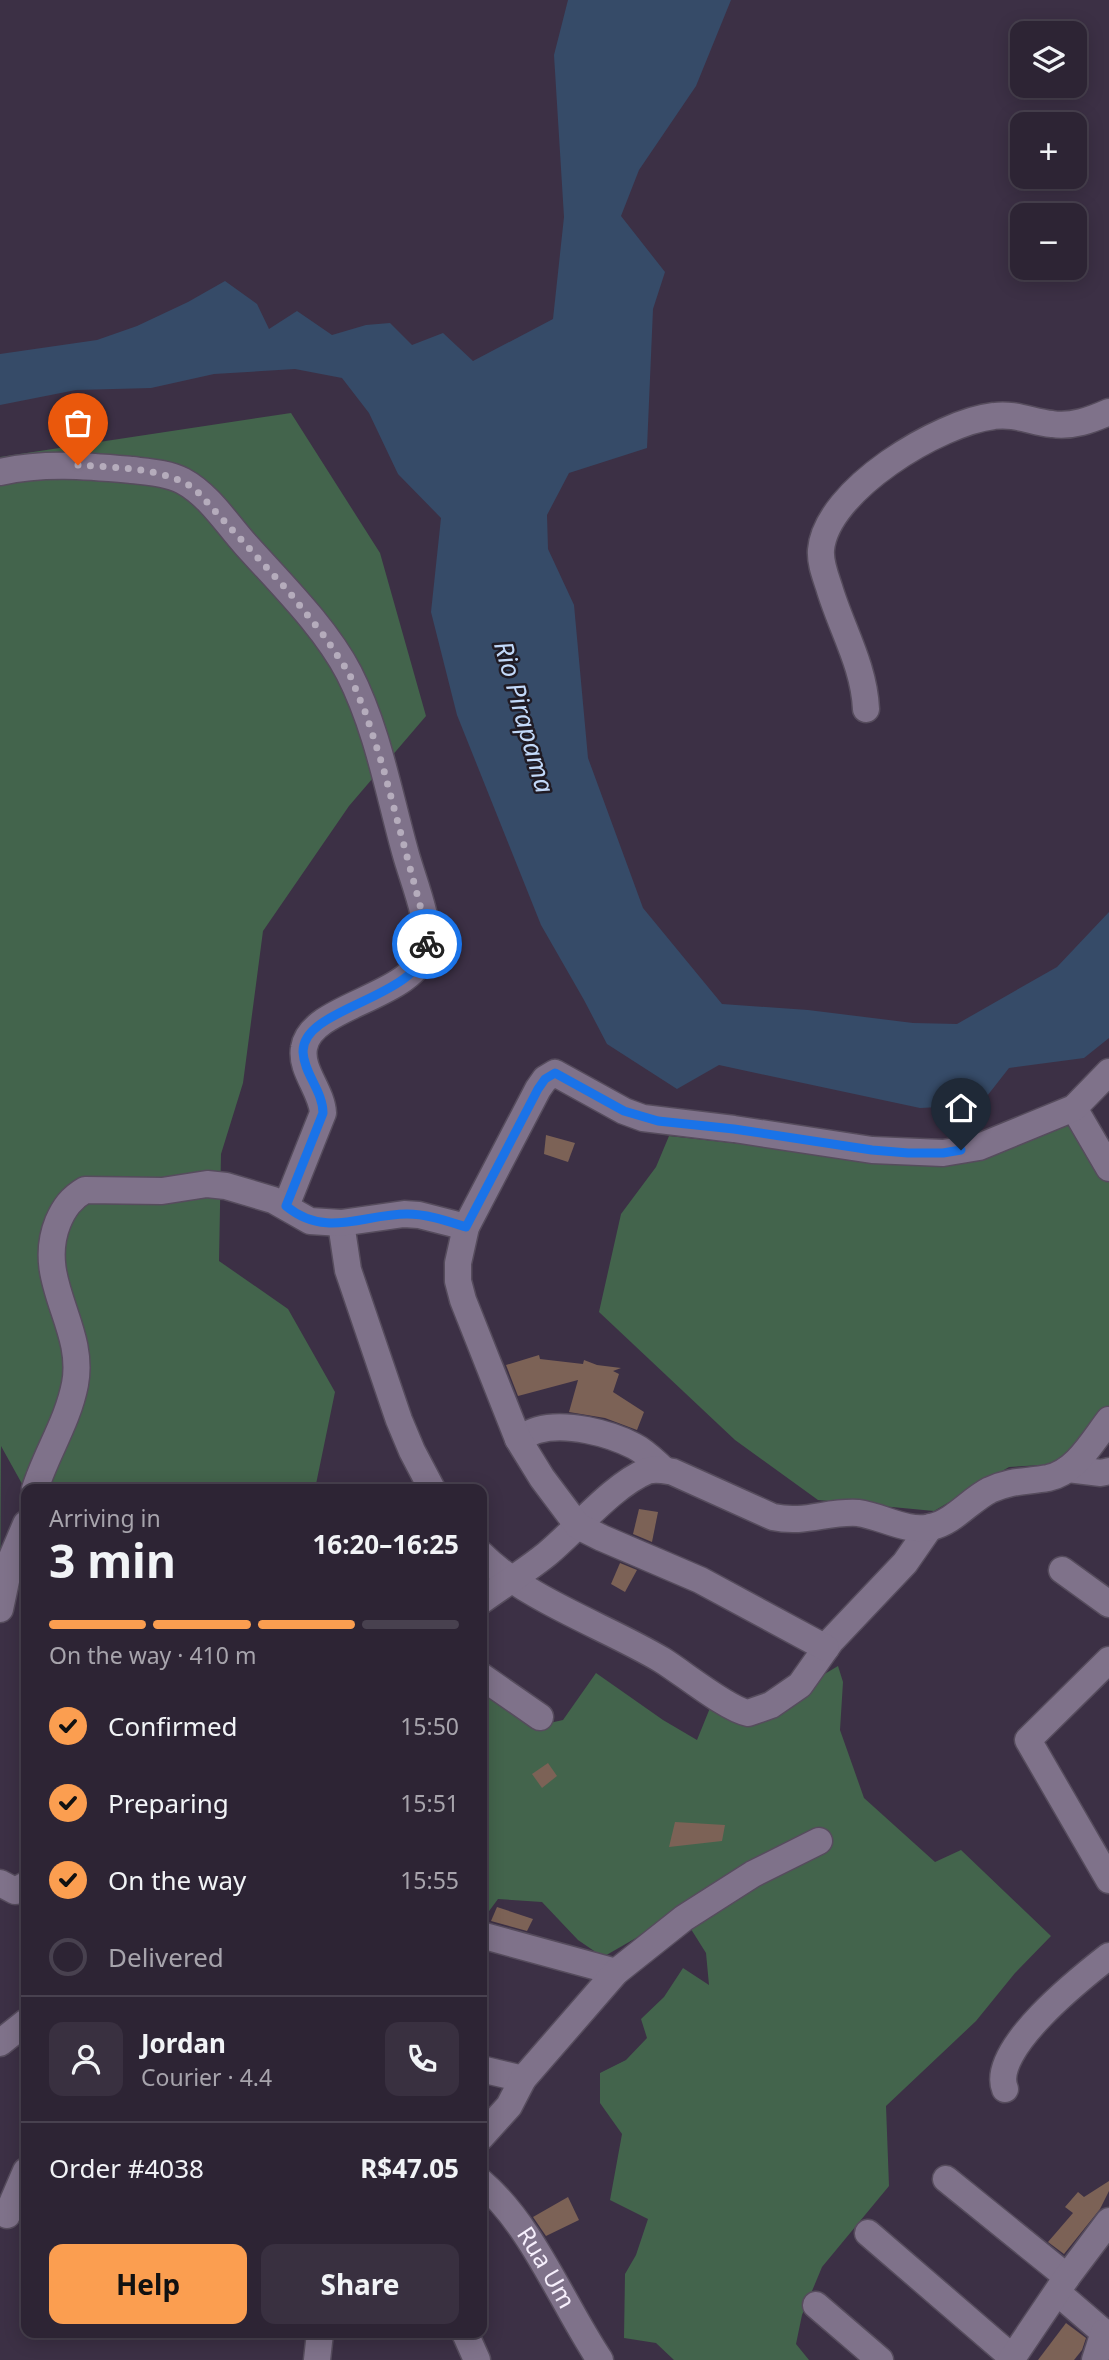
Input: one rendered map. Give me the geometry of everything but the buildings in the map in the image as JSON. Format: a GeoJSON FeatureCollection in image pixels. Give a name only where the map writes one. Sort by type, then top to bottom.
{"type":"FeatureCollection","features":[{"type":"Feature","properties":{"kind":"street"},"geometry":{"type":"LineString","coordinates":[[866,709],[863,678],[822,563],[824,538],[841,505],[859,485],[882,467],[941,433],[975,419],[1006,415],[1052,424],[1068,424],[1109,412]]}},
{"type":"Feature","properties":{"kind":"street"},"geometry":{"type":"LineString","coordinates":[[0,472],[45,465],[78,465],[148,472],[181,480],[209,503],[289,592],[340,658],[362,703],[383,767],[424,920],[426,950],[415,971],[310,1032],[303,1051],[321,1099],[323,1113],[286,1206]]}},
{"type":"Feature","properties":{"kind":"street"},"geometry":{"type":"LineString","coordinates":[[826,1648],[700,1580],[578,1525],[542,1478],[518,1439],[463,1300],[458,1281],[460,1245],[466,1227],[538,1089],[551,1074],[560,1074],[624,1111],[643,1118],[908,1153],[943,1153],[979,1147],[1074,1108],[1109,1072]]}},
{"type":"Feature","properties":{"kind":"street"},"geometry":{"type":"LineString","coordinates":[[1074,1108],[1109,1168]]}},
{"type":"Feature","properties":{"kind":"street"},"geometry":{"type":"LineString","coordinates":[[37,1484],[63,1423],[75,1385],[77,1362],[73,1340],[56,1290],[50,1252],[55,1228],[75,1195],[85,1191],[162,1191],[207,1184],[242,1189],[286,1206],[310,1222],[341,1223],[412,1214],[466,1227]]}},
{"type":"Feature","properties":{"kind":"street"},"geometry":{"type":"LineString","coordinates":[[341,1223],[350,1277],[399,1420],[429,1484]]}},
{"type":"Feature","properties":{"kind":"street"},"geometry":{"type":"LineString","coordinates":[[518,1439],[537,1430],[556,1427],[615,1438],[635,1446],[664,1470],[781,1518],[803,1520],[843,1512],[876,1517],[905,1526],[930,1527],[944,1522],[988,1491],[1019,1480],[1046,1478],[1068,1469],[1076,1463],[1109,1420]]}},
{"type":"Feature","properties":{"kind":"street"},"geometry":{"type":"LineString","coordinates":[[1068,1469],[1078,1472],[1109,1471]]}},
{"type":"Feature","properties":{"kind":"street"},"geometry":{"type":"LineString","coordinates":[[487,1597],[548,1553],[637,1476],[649,1470],[664,1470]]}},
{"type":"Feature","properties":{"kind":"street"},"geometry":{"type":"LineString","coordinates":[[487,1559],[512,1580],[660,1659],[743,1712],[758,1711],[786,1696],[813,1670],[826,1648],[905,1563],[930,1527]]}},
{"type":"Feature","properties":{"kind":"street"},"geometry":{"type":"LineString","coordinates":[[0,1609],[10,1562],[21,1536]]}},
{"type":"Feature","properties":{"kind":"street"},"geometry":{"type":"LineString","coordinates":[[1062,1570],[1109,1604]]}},
{"type":"Feature","properties":{"kind":"street"},"geometry":{"type":"LineString","coordinates":[[1109,1660],[1028,1740],[1109,1880]]}},
{"type":"Feature","properties":{"kind":"street"},"geometry":{"type":"LineString","coordinates":[[487,1680],[540,1717]]}},
{"type":"Feature","properties":{"kind":"street"},"geometry":{"type":"LineString","coordinates":[[487,2130],[509,2106],[523,2079],[616,1972],[684,1918],[753,1874],[818,1841]]}},
{"type":"Feature","properties":{"kind":"street"},"geometry":{"type":"LineString","coordinates":[[487,1937],[616,1972]]}},
{"type":"Feature","properties":{"kind":"street"},"geometry":{"type":"LineString","coordinates":[[1005,2089],[1003,2075],[1023,2038],[1046,2008],[1109,1956]]}},
{"type":"Feature","properties":{"kind":"street"},"geometry":{"type":"LineString","coordinates":[[0,2043],[21,2026]]}},
{"type":"Feature","properties":{"kind":"street"},"geometry":{"type":"LineString","coordinates":[[487,2070],[523,2079]]}},
{"type":"Feature","properties":{"kind":"street"},"geometry":{"type":"LineString","coordinates":[[946,2179],[1062,2285],[1106,2334],[1094,2360]]}},
{"type":"Feature","properties":{"kind":"street"},"geometry":{"type":"LineString","coordinates":[[11,2216],[21,2186]]}},
{"type":"Feature","properties":{"kind":"street","name":"Rua Um"},"geometry":{"type":"LineString","coordinates":[[487,2188],[504,2206],[539,2257],[600,2360]]}},
{"type":"Feature","properties":{"kind":"street"},"geometry":{"type":"LineString","coordinates":[[868,2233],[1012,2359],[1109,2221]]}},
{"type":"Feature","properties":{"kind":"street"},"geometry":{"type":"LineString","coordinates":[[816,2305],[880,2360]]}},
{"type":"Feature","properties":{"kind":"street"},"geometry":{"type":"LineString","coordinates":[[317,2360],[319,2338]]}},
{"type":"Feature","properties":{"kind":"street"},"geometry":{"type":"LineString","coordinates":[[467,2338],[477,2360]]}},
{"type":"Feature","properties":{"kind":"green space"},"geometry":{"type":"Polygon","coordinates":[[[291,413],[380,553],[426,716],[349,806],[263,931],[243,1083],[221,1154],[219,1261],[288,1309],[335,1392],[316,1484],[22,1484],[1,1446],[0,1617],[0,457],[291,413]]]}},
{"type":"Feature","properties":{"kind":"green space"},"geometry":{"type":"Polygon","coordinates":[[[1082,1122],[1109,1174],[1109,1413],[1076,1463],[1009,1467],[934,1511],[818,1500],[735,1440],[599,1312],[621,1214],[656,1167],[669,1136],[769,1147],[995,1141],[1082,1122]]]}},
{"type":"Feature","properties":{"kind":"green space"},"geometry":{"type":"Polygon","coordinates":[[[838,1666],[843,1682],[840,1730],[864,1798],[935,1862],[961,1850],[1051,1936],[1015,1973],[976,2021],[886,2106],[889,2186],[822,2267],[802,2315],[796,2344],[809,2360],[674,2360],[656,2343],[624,2338],[625,2274],[636,2255],[648,2219],[610,2200],[622,2134],[600,2103],[600,2073],[626,2060],[647,2038],[641,2019],[664,1997],[683,1968],[709,1985],[706,1953],[684,1918],[667,1916],[603,1957],[578,1940],[542,1902],[498,1899],[487,1914],[487,1690],[536,1726],[563,1720],[596,1673],[663,1720],[697,1740],[712,1703],[746,1721],[838,1666]]]}},
{"type":"Feature","properties":{"kind":"water","name":"Rio Pirapama"},"geometry":{"type":"Polygon","coordinates":[[[568,0],[731,0],[696,86],[639,170],[621,216],[665,272],[653,309],[647,448],[569,473],[547,515],[548,549],[574,605],[588,758],[643,908],[722,1004],[808,1010],[913,1023],[957,1024],[1057,967],[1109,912],[1109,1038],[1084,1058],[1009,1068],[980,1105],[920,1108],[719,1065],[677,1089],[607,1044],[541,925],[457,715],[431,612],[441,518],[398,474],[369,413],[342,378],[295,369],[214,374],[151,388],[76,390],[0,405],[0,354],[97,340],[137,326],[225,281],[257,304],[269,329],[297,311],[332,335],[366,325],[390,323],[412,345],[443,333],[473,361],[553,319],[564,217],[554,55],[568,0]]]}},
{"type":"Feature","properties":{"kind":"way so far"},"geometry":{"type":"LineString","coordinates":[[78,465],[166,475],[195,489],[289,592],[325,637],[349,673],[366,714],[424,920],[427,944]]}},
{"type":"Feature","properties":{"kind":"route"},"geometry":{"type":"LineString","coordinates":[[427,944],[421,964],[415,971],[331,1018],[310,1032],[306,1040],[303,1051],[305,1062],[321,1099],[323,1113],[286,1206],[310,1222],[341,1223],[404,1214],[466,1227],[538,1089],[545,1079],[555,1073],[624,1111],[658,1121],[734,1129],[872,1150],[908,1153],[961,1150]]}}]}
